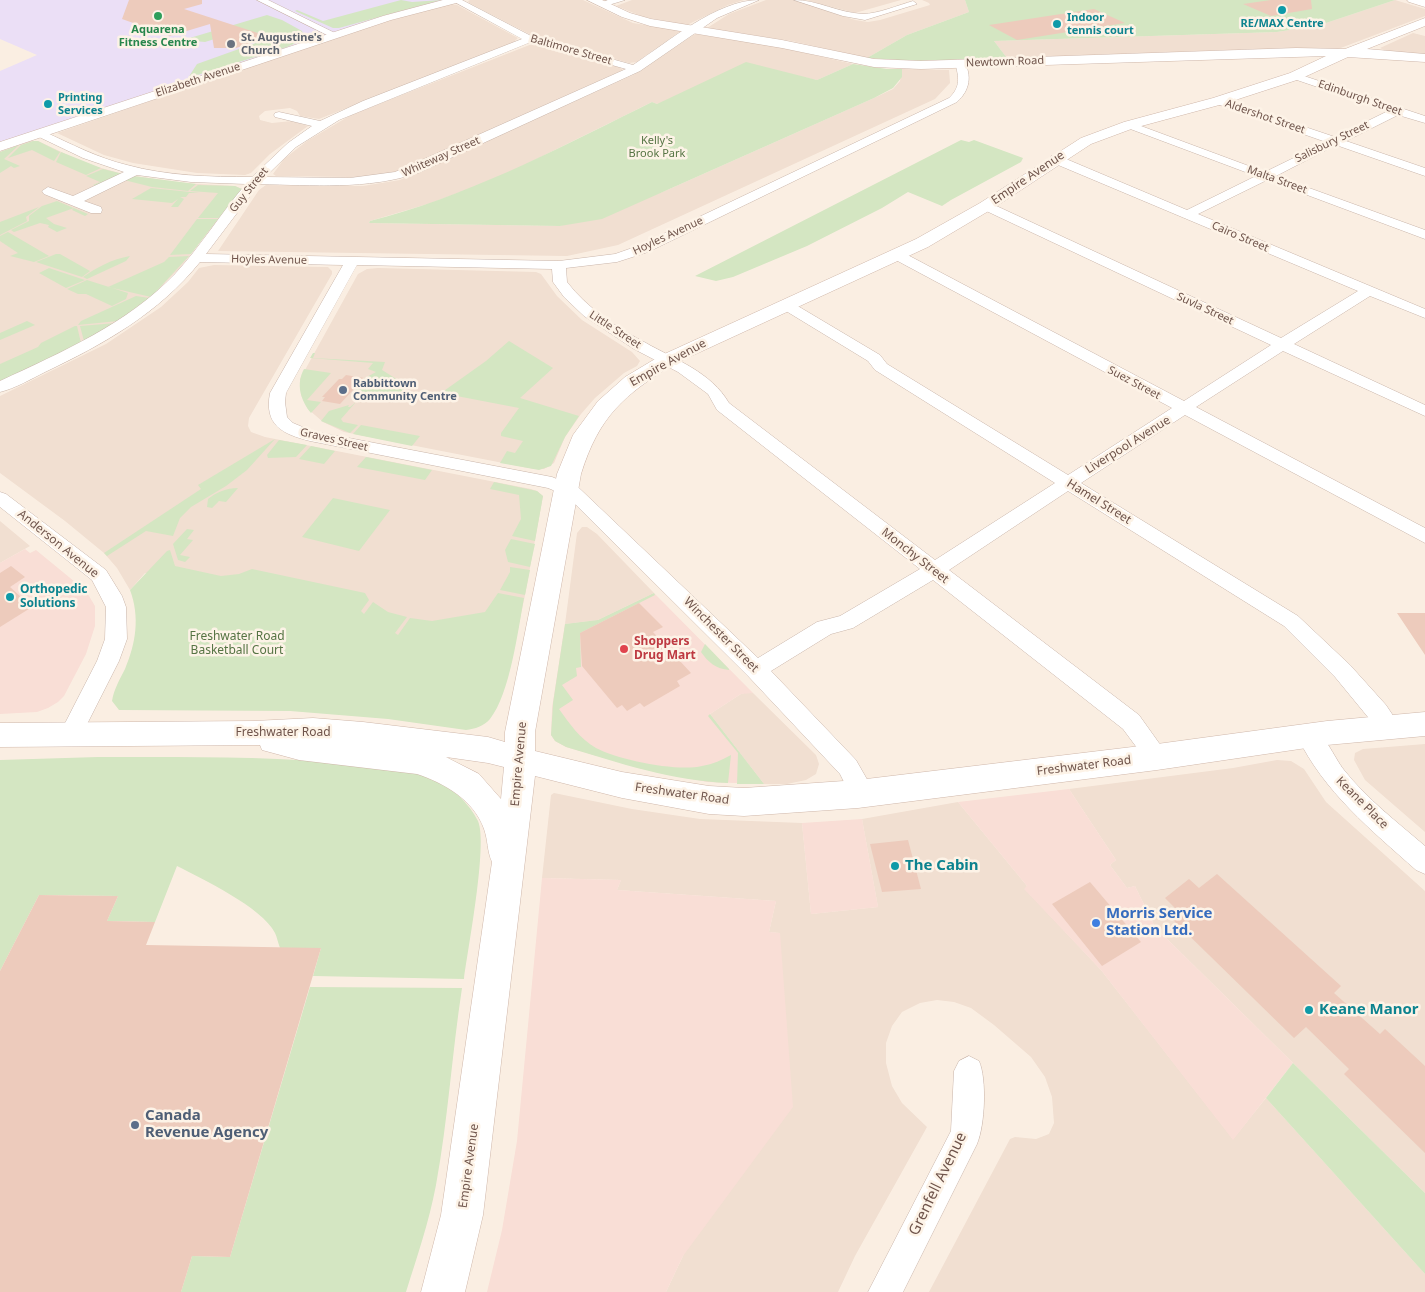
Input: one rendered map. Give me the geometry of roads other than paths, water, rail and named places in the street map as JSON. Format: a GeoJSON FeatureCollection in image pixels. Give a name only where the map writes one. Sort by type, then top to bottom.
{"type":"FeatureCollection","features":[{"type":"Feature","properties":{"kind":"street"},"geometry":{"type":"LineString","coordinates":[[261,0],[334,35]]}},
{"type":"Feature","properties":{"kind":"street","name":"Elizabeth Avenue"},"geometry":{"type":"LineString","coordinates":[[0,147],[334,35],[406,12],[455,0]]}},
{"type":"Feature","properties":{"kind":"street","name":"Baltimore Street"},"geometry":{"type":"LineString","coordinates":[[455,0],[530,39],[636,69]]}},
{"type":"Feature","properties":{"kind":"street"},"geometry":{"type":"LineString","coordinates":[[598,2],[621,0]]}},
{"type":"Feature","properties":{"kind":"street","name":"Whiteway Street"},"geometry":{"type":"LineString","coordinates":[[41,134],[90,157],[136,171],[196,179],[364,182],[396,177],[636,69],[714,16],[755,0]]}},
{"type":"Feature","properties":{"kind":"street"},"geometry":{"type":"LineString","coordinates":[[798,0],[846,14],[865,17],[913,4]]}},
{"type":"Feature","properties":{"kind":"street"},"geometry":{"type":"LineString","coordinates":[[1413,0],[1425,4]]}},
{"type":"Feature","properties":{"kind":"street","name":"Newtown Road"},"geometry":{"type":"LineString","coordinates":[[598,2],[643,21],[782,44],[874,63],[901,65],[1273,52],[1350,53],[1425,58]]}},
{"type":"Feature","properties":{"kind":"street","name":"Empire Avenue"},"geometry":{"type":"LineString","coordinates":[[443,1292],[463,1206],[519,785],[520,732],[566,488],[580,440],[598,414],[634,380],[668,360],[930,239],[986,206],[1086,141],[1129,125],[1218,101],[1295,76],[1318,64],[1425,22]]}},
{"type":"Feature","properties":{"kind":"street","name":"Guy Street"},"geometry":{"type":"LineString","coordinates":[[0,387],[76,352],[121,326],[167,290],[196,258],[255,181],[292,145],[322,124],[369,102],[530,39]]}},
{"type":"Feature","properties":{"kind":"street"},"geometry":{"type":"LineString","coordinates":[[1273,52],[1296,55],[1318,64]]}},
{"type":"Feature","properties":{"kind":"street","name":"Hoyles Avenue"},"geometry":{"type":"LineString","coordinates":[[196,258],[559,265],[617,258],[637,252],[949,102],[960,94],[965,85],[960,63]]}},
{"type":"Feature","properties":{"kind":"street","name":"Edinburgh Street"},"geometry":{"type":"LineString","coordinates":[[1295,76],[1397,111],[1422,117]]}},
{"type":"Feature","properties":{"kind":"street","name":"Aldershot Street"},"geometry":{"type":"LineString","coordinates":[[1218,101],[1425,172]]}},
{"type":"Feature","properties":{"kind":"street","name":"Salisbury Street"},"geometry":{"type":"LineString","coordinates":[[1187,214],[1397,111]]}},
{"type":"Feature","properties":{"kind":"street"},"geometry":{"type":"LineString","coordinates":[[279,115],[322,124]]}},
{"type":"Feature","properties":{"kind":"street","name":"Malta Street"},"geometry":{"type":"LineString","coordinates":[[1129,125],[1425,235]]}},
{"type":"Feature","properties":{"kind":"street","name":"Cairo Street"},"geometry":{"type":"LineString","coordinates":[[1056,160],[1425,314]]}},
{"type":"Feature","properties":{"kind":"street"},"geometry":{"type":"LineString","coordinates":[[73,201],[136,171]]}},
{"type":"Feature","properties":{"kind":"street"},"geometry":{"type":"LineString","coordinates":[[48,191],[96,210]]}},
{"type":"Feature","properties":{"kind":"street","name":"Suvla Street"},"geometry":{"type":"LineString","coordinates":[[986,206],[1425,411]]}},
{"type":"Feature","properties":{"kind":"street","name":"Suez Street"},"geometry":{"type":"LineString","coordinates":[[897,255],[1184,410],[1425,536]]}},
{"type":"Feature","properties":{"kind":"street","name":"Graves Street"},"geometry":{"type":"LineString","coordinates":[[352,261],[278,393],[276,412],[280,420],[290,428],[310,436],[552,482],[566,488]]}},
{"type":"Feature","properties":{"kind":"street","name":"Little Street"},"geometry":{"type":"LineString","coordinates":[[559,265],[560,282],[589,313],[624,338],[668,360]]}},
{"type":"Feature","properties":{"kind":"street","name":"Liverpool Avenue"},"geometry":{"type":"LineString","coordinates":[[756,670],[824,628],[846,622],[934,570],[1282,345],[1369,291]]}},
{"type":"Feature","properties":{"kind":"street","name":"Hamel Street"},"geometry":{"type":"LineString","coordinates":[[786,305],[874,358],[881,367],[1291,621],[1342,669],[1389,726]]}},
{"type":"Feature","properties":{"kind":"street","name":"Monchy Street"},"geometry":{"type":"LineString","coordinates":[[668,360],[714,391],[723,406],[1131,722],[1157,757]]}},
{"type":"Feature","properties":{"kind":"street","name":"Winchester Street"},"geometry":{"type":"LineString","coordinates":[[566,488],[610,525],[756,670],[848,767],[856,781],[858,794]]}},
{"type":"Feature","properties":{"kind":"street","name":"Anderson Avenue"},"geometry":{"type":"LineString","coordinates":[[0,498],[99,575],[112,596],[116,607],[116,639],[108,661],[72,733]]}},
{"type":"Feature","properties":{"kind":"street","name":"Freshwater Road"},"geometry":{"type":"LineString","coordinates":[[0,735],[254,733],[313,730],[363,734],[488,750],[550,768],[622,785],[709,800],[770,801],[858,794],[1389,726],[1425,724]]}},
{"type":"Feature","properties":{"kind":"street"},"geometry":{"type":"LineString","coordinates":[[254,733],[292,748],[378,756],[445,768],[477,790],[487,803],[501,832],[502,848],[508,862]]}},
{"type":"Feature","properties":{"kind":"street","name":"Keane Place"},"geometry":{"type":"LineString","coordinates":[[1308,736],[1335,777],[1362,807],[1425,862]]}},
{"type":"Feature","properties":{"kind":"street","name":"Grenfell Avenue"},"geometry":{"type":"LineString","coordinates":[[885,1292],[966,1133],[969,1071]]}},
{"type":"Feature","properties":{"kind":"place","name":"RE/MAX Centre"},"geometry":{"type":"Point","coordinates":[1282,10]}},
{"type":"Feature","properties":{"kind":"place","name":"Aquarena Fitness Centre"},"geometry":{"type":"Point","coordinates":[158,16]}},
{"type":"Feature","properties":{"kind":"place","name":"Indoor tennis court"},"geometry":{"type":"Point","coordinates":[1057,24]}},
{"type":"Feature","properties":{"kind":"place","name":"St. Augustine's Church"},"geometry":{"type":"Point","coordinates":[231,44]}},
{"type":"Feature","properties":{"kind":"place","name":"Printing Services"},"geometry":{"type":"Point","coordinates":[48,104]}},
{"type":"Feature","properties":{"kind":"place","name":"Rabbittown Community Centre"},"geometry":{"type":"Point","coordinates":[343,390]}},
{"type":"Feature","properties":{"kind":"place","name":"Orthopedic Solutions"},"geometry":{"type":"Point","coordinates":[10,597]}},
{"type":"Feature","properties":{"kind":"place","name":"Shoppers Drug Mart"},"geometry":{"type":"Point","coordinates":[624,649]}},
{"type":"Feature","properties":{"kind":"place","name":"The Cabin"},"geometry":{"type":"Point","coordinates":[895,866]}},
{"type":"Feature","properties":{"kind":"place","name":"Morris Service Station Ltd."},"geometry":{"type":"Point","coordinates":[1096,923]}},
{"type":"Feature","properties":{"kind":"place","name":"Keane Manor"},"geometry":{"type":"Point","coordinates":[1309,1010]}},
{"type":"Feature","properties":{"kind":"place","name":"Canada Revenue Agency"},"geometry":{"type":"Point","coordinates":[135,1125]}},
{"type":"Feature","properties":{"kind":"park label","name":"Kelly's Brook Park"},"geometry":{"type":"Point","coordinates":[657,147]}},
{"type":"Feature","properties":{"kind":"park label","name":"Freshwater Road Basketball Court"},"geometry":{"type":"Point","coordinates":[237,644]}}]}
